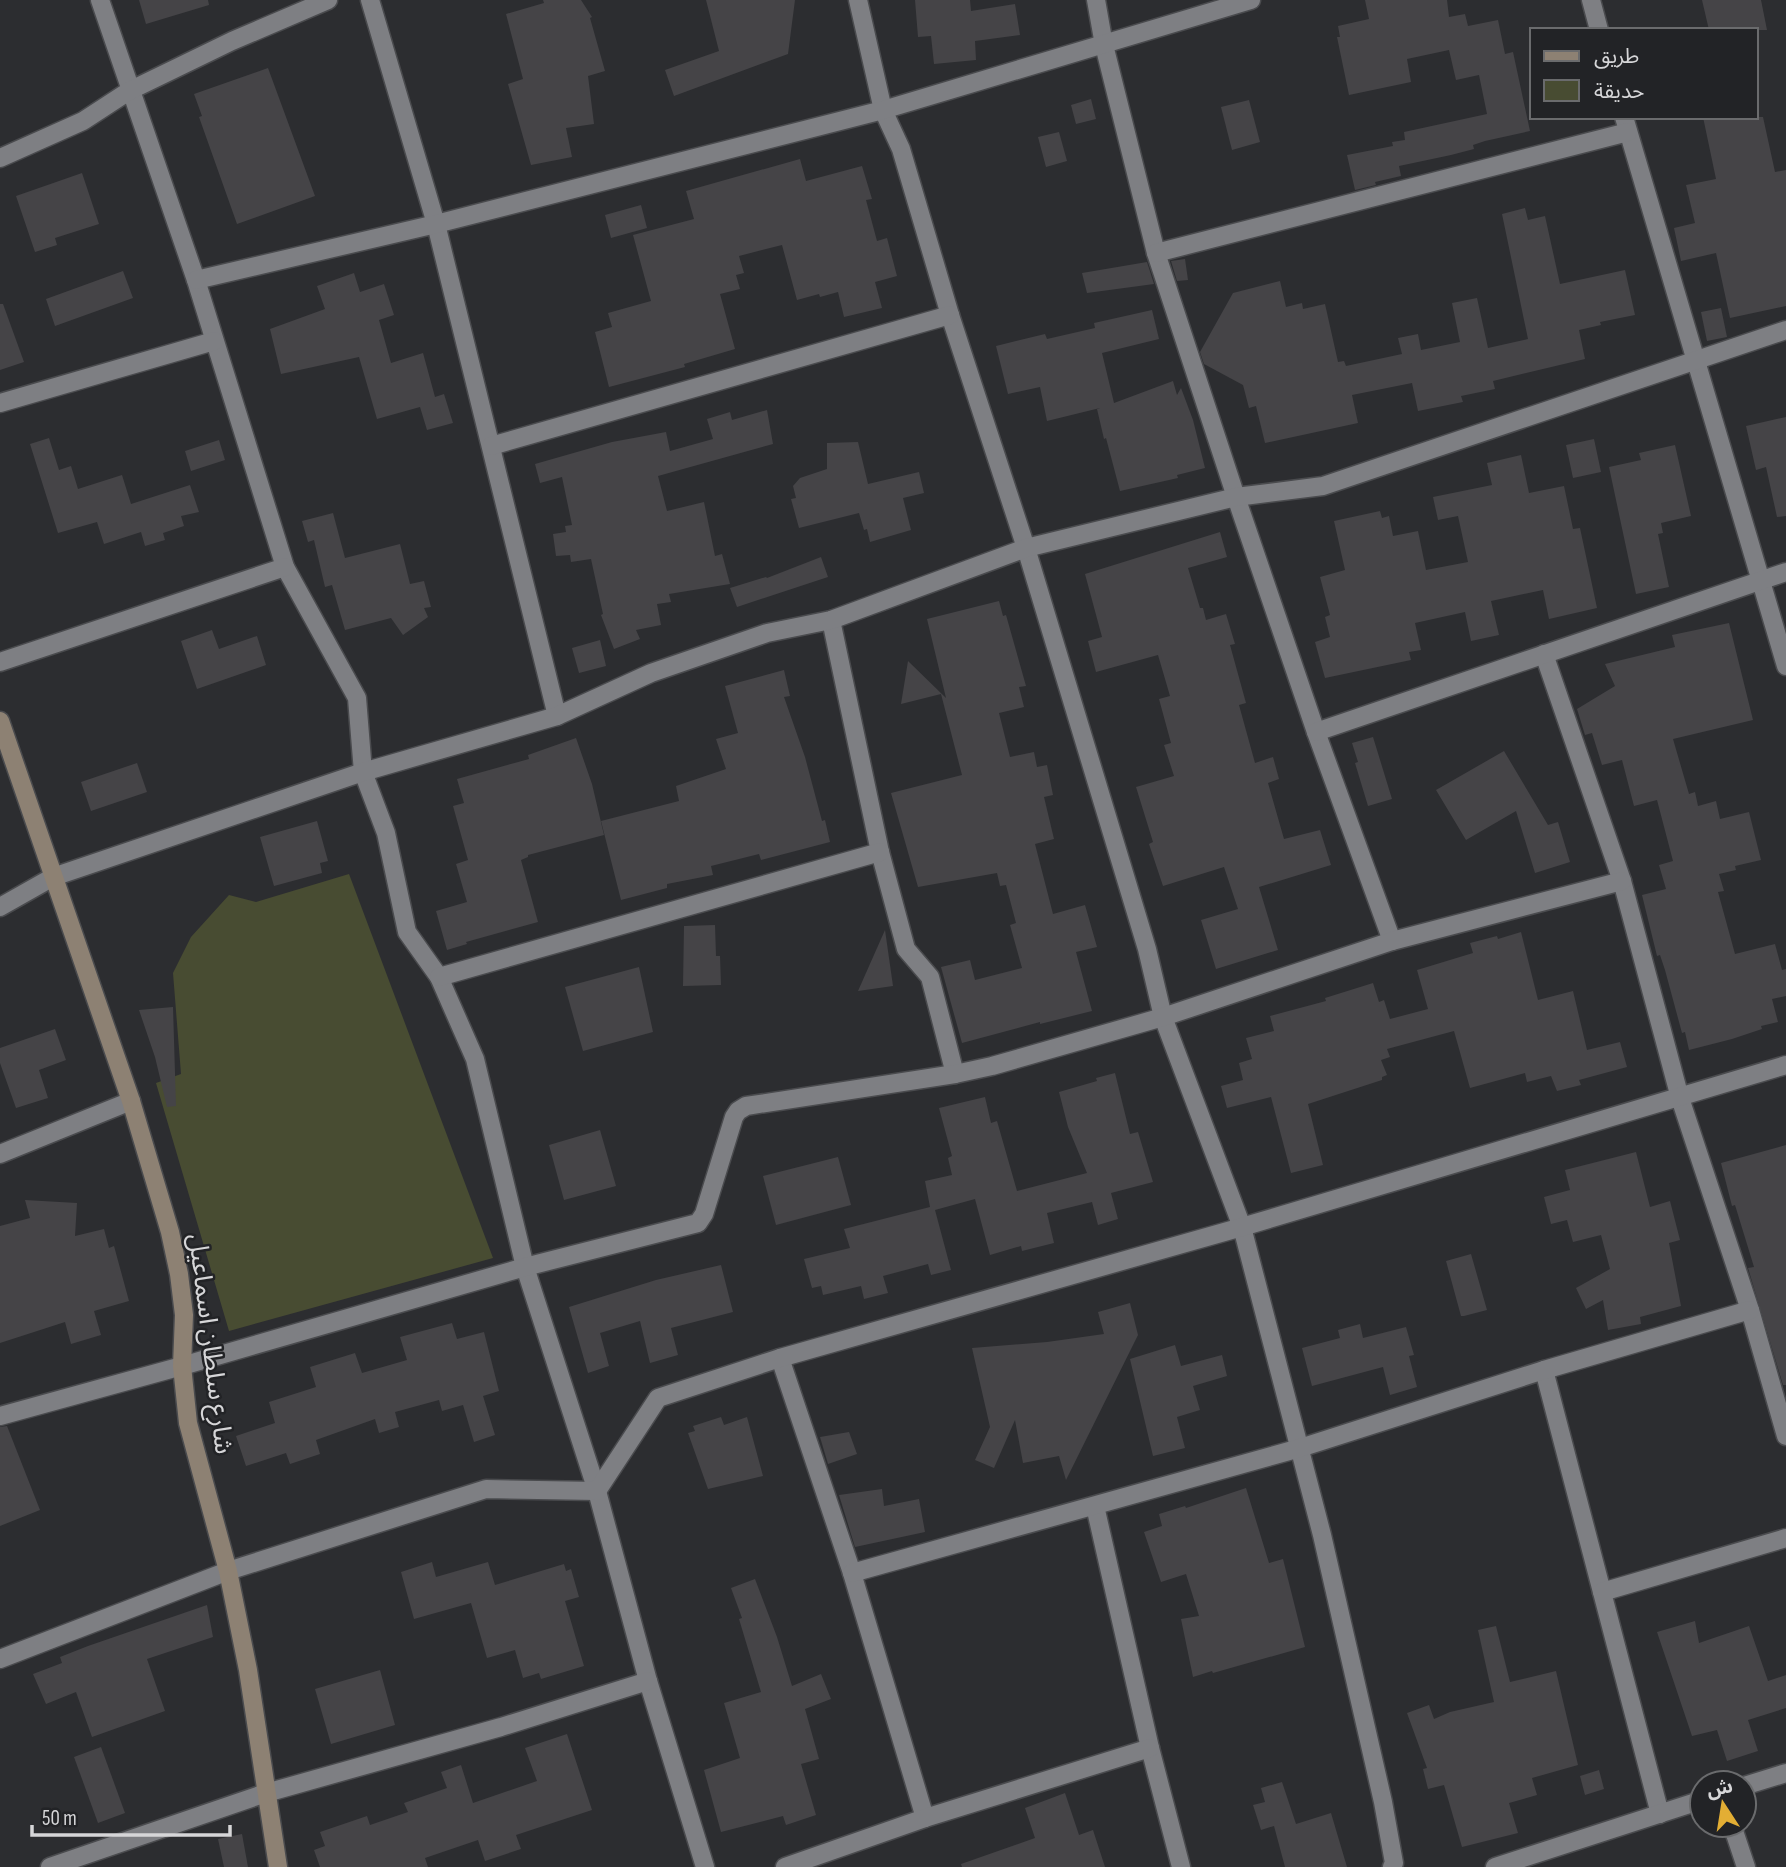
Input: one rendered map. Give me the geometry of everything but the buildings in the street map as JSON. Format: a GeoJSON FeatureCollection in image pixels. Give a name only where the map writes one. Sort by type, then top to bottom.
{"type":"FeatureCollection","features":[{"type":"Feature","properties":{"kind":"street"},"geometry":{"type":"LineString","coordinates":[[100,0],[196,280],[285,567],[356,698],[363,772],[386,833],[407,932],[439,977],[475,1059],[525,1267],[597,1491],[648,1681],[705,1867]]}},
{"type":"Feature","properties":{"kind":"street"},"geometry":{"type":"LineString","coordinates":[[0,158],[83,121],[129,91],[232,41],[328,0]]}},
{"type":"Feature","properties":{"kind":"street"},"geometry":{"type":"LineString","coordinates":[[370,0],[436,224],[557,716]]}},
{"type":"Feature","properties":{"kind":"street"},"geometry":{"type":"LineString","coordinates":[[858,0],[883,110],[901,149],[950,315],[1026,548],[1147,949],[1163,1017],[1242,1227],[1322,1535],[1383,1802],[1394,1863],[1392,1867]]}},
{"type":"Feature","properties":{"kind":"street"},"geometry":{"type":"LineString","coordinates":[[1096,0],[1104,45],[1157,253],[1316,732],[1392,941]]}},
{"type":"Feature","properties":{"kind":"street"},"geometry":{"type":"LineString","coordinates":[[196,280],[436,224],[883,110],[1251,0]]}},
{"type":"Feature","properties":{"kind":"street"},"geometry":{"type":"LineString","coordinates":[[1591,0],[1599,28]]}},
{"type":"Feature","properties":{"kind":"street"},"geometry":{"type":"LineString","coordinates":[[1157,253],[1626,124],[1786,666]]}},
{"type":"Feature","properties":{"kind":"street"},"geometry":{"type":"LineString","coordinates":[[491,446],[950,315]]}},
{"type":"Feature","properties":{"kind":"street"},"geometry":{"type":"LineString","coordinates":[[0,907],[53,877],[363,772],[557,716],[651,673],[767,633],[831,620],[1026,548],[1236,497],[1323,486],[1786,330]]}},
{"type":"Feature","properties":{"kind":"street"},"geometry":{"type":"LineString","coordinates":[[0,403],[214,341]]}},
{"type":"Feature","properties":{"kind":"street"},"geometry":{"type":"LineString","coordinates":[[0,662],[285,567]]}},
{"type":"Feature","properties":{"kind":"street"},"geometry":{"type":"LineString","coordinates":[[1316,732],[1786,572]]}},
{"type":"Feature","properties":{"kind":"street"},"geometry":{"type":"LineString","coordinates":[[831,620],[880,852],[906,949],[930,977],[956,1074]]}},
{"type":"Feature","properties":{"kind":"street"},"geometry":{"type":"LineString","coordinates":[[1544,654],[1622,880],[1680,1098],[1750,1310],[1786,1436]]}},
{"type":"Feature","properties":{"kind":"street","name":"شارع سلطان اسماعيل"},"geometry":{"type":"LineString","coordinates":[[0,722],[131,1101],[159,1190],[179,1274],[184,1315],[182,1366],[188,1423],[228,1571],[248,1670],[278,1867]]}},
{"type":"Feature","properties":{"kind":"street"},"geometry":{"type":"LineString","coordinates":[[439,977],[880,852]]}},
{"type":"Feature","properties":{"kind":"street"},"geometry":{"type":"LineString","coordinates":[[0,1416],[525,1267],[698,1223],[704,1214],[734,1117],[746,1106],[956,1074],[992,1066],[1163,1017],[1392,941],[1622,880]]}},
{"type":"Feature","properties":{"kind":"street"},"geometry":{"type":"LineString","coordinates":[[597,1491],[658,1398],[780,1358],[1242,1227],[1786,1065]]}},
{"type":"Feature","properties":{"kind":"street"},"geometry":{"type":"LineString","coordinates":[[0,1154],[131,1101]]}},
{"type":"Feature","properties":{"kind":"street"},"geometry":{"type":"LineString","coordinates":[[852,1573],[1300,1448],[1544,1370],[1750,1310]]}},
{"type":"Feature","properties":{"kind":"street"},"geometry":{"type":"LineString","coordinates":[[780,1358],[852,1573],[925,1818]]}},
{"type":"Feature","properties":{"kind":"street"},"geometry":{"type":"LineString","coordinates":[[1544,1370],[1660,1814]]}},
{"type":"Feature","properties":{"kind":"street"},"geometry":{"type":"LineString","coordinates":[[0,1659],[228,1571],[486,1489],[597,1491]]}},
{"type":"Feature","properties":{"kind":"street"},"geometry":{"type":"LineString","coordinates":[[1095,1506],[1150,1748],[1181,1867]]}},
{"type":"Feature","properties":{"kind":"street"},"geometry":{"type":"LineString","coordinates":[[1602,1592],[1786,1538]]}},
{"type":"Feature","properties":{"kind":"street"},"geometry":{"type":"LineString","coordinates":[[50,1867],[267,1793],[501,1727],[648,1681]]}},
{"type":"Feature","properties":{"kind":"street"},"geometry":{"type":"LineString","coordinates":[[785,1867],[925,1818],[1150,1748]]}},
{"type":"Feature","properties":{"kind":"street"},"geometry":{"type":"LineString","coordinates":[[1758,1782],[1786,1773]]}},
{"type":"Feature","properties":{"kind":"street"},"geometry":{"type":"LineString","coordinates":[[1495,1867],[1688,1805]]}},
{"type":"Feature","properties":{"kind":"street"},"geometry":{"type":"LineString","coordinates":[[1737,1839],[1746,1867]]}},
{"type":"Feature","properties":{"kind":"green space"},"geometry":{"type":"Polygon","coordinates":[[[349,874],[493,1258],[229,1331],[156,1083],[181,1074],[173,973],[191,937],[229,895],[256,902],[349,874]]]}}]}
